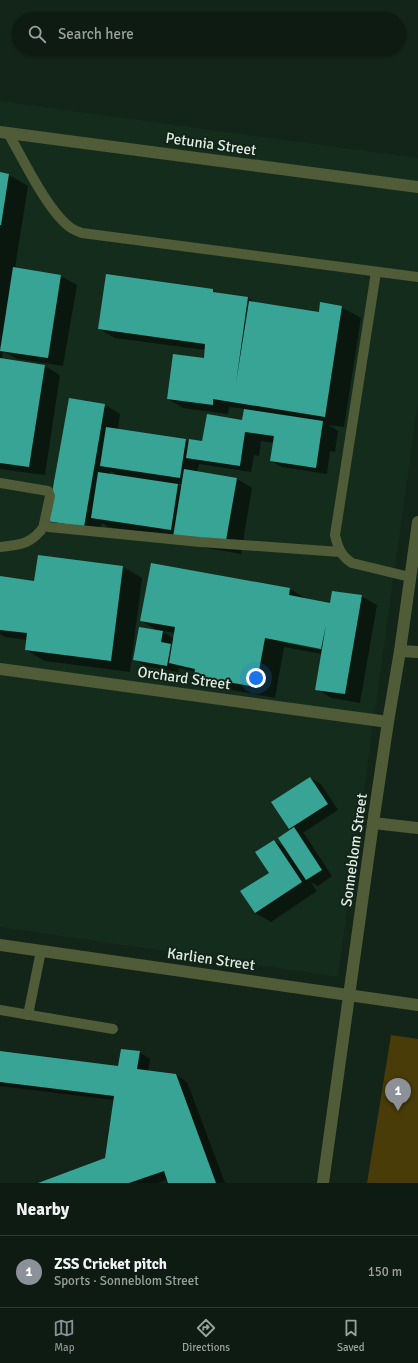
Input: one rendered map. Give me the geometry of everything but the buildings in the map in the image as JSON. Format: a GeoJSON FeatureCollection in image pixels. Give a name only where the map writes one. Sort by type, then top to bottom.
{"type":"FeatureCollection","features":[{"type":"Feature","properties":{"kind":"street","name":"Petunia Street"},"geometry":{"type":"LineString","coordinates":[[4,132],[418,187]]}},
{"type":"Feature","properties":{"kind":"street","name":"Sonneblom Street"},"geometry":{"type":"LineString","coordinates":[[323,1183],[373,823],[400,651],[418,522]]}},
{"type":"Feature","properties":{"kind":"street"},"geometry":{"type":"LineString","coordinates":[[400,651],[418,652]]}},
{"type":"Feature","properties":{"kind":"street","name":"Orchard Street"},"geometry":{"type":"LineString","coordinates":[[0,669],[388,722]]}},
{"type":"Feature","properties":{"kind":"street"},"geometry":{"type":"LineString","coordinates":[[373,823],[418,828]]}},
{"type":"Feature","properties":{"kind":"street","name":"Karlien Street"},"geometry":{"type":"LineString","coordinates":[[0,945],[418,1005]]}},
{"type":"Feature","properties":{"kind":"lane"},"geometry":{"type":"LineString","coordinates":[[4,132],[61,219],[72,229],[82,233],[418,278]]}},
{"type":"Feature","properties":{"kind":"lane"},"geometry":{"type":"LineString","coordinates":[[376,272],[335,535],[340,552],[345,559],[352,564],[410,577]]}},
{"type":"Feature","properties":{"kind":"lane"},"geometry":{"type":"LineString","coordinates":[[0,484],[48,491],[50,496],[45,525],[38,536],[19,545],[0,547]]}},
{"type":"Feature","properties":{"kind":"lane"},"geometry":{"type":"LineString","coordinates":[[45,525],[49,527],[200,542],[340,552]]}},
{"type":"Feature","properties":{"kind":"lane"},"geometry":{"type":"LineString","coordinates":[[28,1014],[41,951]]}},
{"type":"Feature","properties":{"kind":"lane"},"geometry":{"type":"LineString","coordinates":[[0,1010],[113,1029]]}},
{"type":"Feature","properties":{"kind":"shaded area"},"geometry":{"type":"Polygon","coordinates":[[[0,101],[418,158],[418,402],[338,977],[0,927],[0,101]]]}},
{"type":"Feature","properties":{"kind":"shaded area"},"geometry":{"type":"Polygon","coordinates":[[[391,1035],[418,1039],[418,1183],[367,1183],[391,1035]]]}},
{"type":"Feature","properties":{"kind":"place","name":"ZSS Cricket pitch"},"geometry":{"type":"Point","coordinates":[398,1111]}}]}
